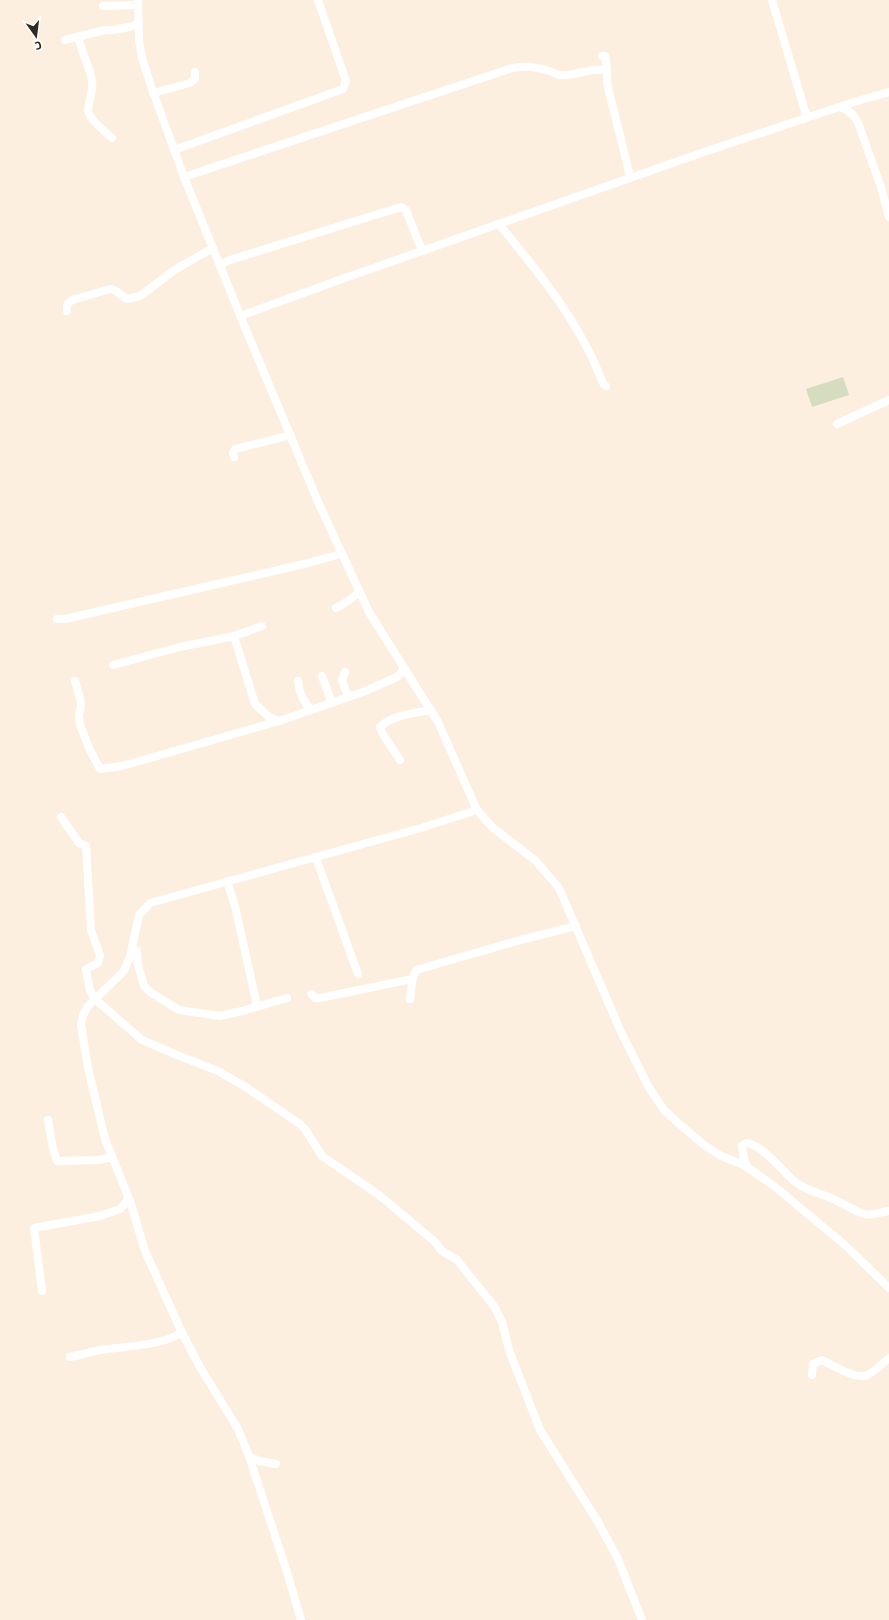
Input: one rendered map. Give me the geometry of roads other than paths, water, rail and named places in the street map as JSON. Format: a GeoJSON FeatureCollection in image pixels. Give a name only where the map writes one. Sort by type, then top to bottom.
{"type":"FeatureCollection","features":[{"type":"Feature","properties":{"kind":"street"},"geometry":{"type":"LineString","coordinates":[[174,150],[343,89],[346,80],[318,0]]}},
{"type":"Feature","properties":{"kind":"street"},"geometry":{"type":"LineString","coordinates":[[772,0],[808,118]]}},
{"type":"Feature","properties":{"kind":"street"},"geometry":{"type":"LineString","coordinates":[[104,6],[137,2],[142,58],[153,93],[184,177],[240,316],[341,554],[377,626],[431,710],[445,736],[476,810],[492,827],[536,861],[559,888],[621,1032],[657,1101],[677,1122],[704,1145],[721,1156],[748,1168],[774,1186],[846,1246],[889,1288]]}},
{"type":"Feature","properties":{"kind":"street"},"geometry":{"type":"LineString","coordinates":[[65,40],[105,30],[114,30],[138,25]]}},
{"type":"Feature","properties":{"kind":"street"},"geometry":{"type":"LineString","coordinates":[[82,36],[79,40],[80,47],[87,62],[93,86],[88,111],[90,116],[112,138]]}},
{"type":"Feature","properties":{"kind":"street"},"geometry":{"type":"LineString","coordinates":[[602,56],[605,56],[608,86],[627,160],[630,178]]}},
{"type":"Feature","properties":{"kind":"street"},"geometry":{"type":"LineString","coordinates":[[184,177],[509,69],[525,67],[553,72],[559,75],[602,69],[607,71]]}},
{"type":"Feature","properties":{"kind":"street"},"geometry":{"type":"LineString","coordinates":[[153,93],[190,83],[195,79],[195,72]]}},
{"type":"Feature","properties":{"kind":"street"},"geometry":{"type":"LineString","coordinates":[[240,316],[630,178],[839,107],[889,92]]}},
{"type":"Feature","properties":{"kind":"street"},"geometry":{"type":"LineString","coordinates":[[839,107],[846,109],[855,116],[858,122],[881,188],[889,217]]}},
{"type":"Feature","properties":{"kind":"street"},"geometry":{"type":"LineString","coordinates":[[220,265],[230,260],[401,207],[406,210],[423,251]]}},
{"type":"Feature","properties":{"kind":"street"},"geometry":{"type":"LineString","coordinates":[[499,224],[562,306],[586,346],[604,385],[606,386]]}},
{"type":"Feature","properties":{"kind":"street"},"geometry":{"type":"LineString","coordinates":[[67,311],[66,307],[72,300],[110,289],[116,290],[123,298],[127,300],[140,296],[176,269],[213,248]]}},
{"type":"Feature","properties":{"kind":"street"},"geometry":{"type":"LineString","coordinates":[[838,424],[889,400]]}},
{"type":"Feature","properties":{"kind":"street"},"geometry":{"type":"LineString","coordinates":[[234,458],[233,452],[236,449],[291,435]]}},
{"type":"Feature","properties":{"kind":"street"},"geometry":{"type":"LineString","coordinates":[[58,619],[65,619],[154,599],[314,562],[341,554]]}},
{"type":"Feature","properties":{"kind":"street"},"geometry":{"type":"LineString","coordinates":[[336,608],[360,592]]}},
{"type":"Feature","properties":{"kind":"street"},"geometry":{"type":"LineString","coordinates":[[114,665],[180,647],[234,636],[262,626]]}},
{"type":"Feature","properties":{"kind":"street"},"geometry":{"type":"LineString","coordinates":[[234,636],[255,704],[269,717],[279,721]]}},
{"type":"Feature","properties":{"kind":"street"},"geometry":{"type":"LineString","coordinates":[[75,681],[81,706],[79,715],[80,724],[90,750],[100,769],[122,766],[279,721],[348,697],[397,677],[405,669]]}},
{"type":"Feature","properties":{"kind":"street"},"geometry":{"type":"LineString","coordinates":[[345,672],[342,680],[348,697]]}},
{"type":"Feature","properties":{"kind":"street"},"geometry":{"type":"LineString","coordinates":[[322,676],[332,702]]}},
{"type":"Feature","properties":{"kind":"street"},"geometry":{"type":"LineString","coordinates":[[298,681],[298,689],[311,709]]}},
{"type":"Feature","properties":{"kind":"street"},"geometry":{"type":"LineString","coordinates":[[400,760],[382,733],[380,726],[393,718],[431,710]]}},
{"type":"Feature","properties":{"kind":"street"},"geometry":{"type":"LineString","coordinates":[[301,1620],[249,1456],[238,1429],[200,1367],[182,1332],[145,1251],[129,1199],[112,1157],[97,1109],[81,1025],[83,1015],[88,1006],[123,972],[130,957],[139,915],[150,903],[316,858],[421,828],[476,810]]}},
{"type":"Feature","properties":{"kind":"street"},"geometry":{"type":"LineString","coordinates":[[61,817],[79,843],[86,846],[91,930],[100,955],[98,963],[86,970],[90,991],[95,999],[142,1040],[218,1071],[244,1086],[300,1124],[305,1129],[322,1156],[379,1195],[434,1241],[442,1251],[457,1260],[494,1306],[502,1322],[510,1350],[540,1430],[598,1522],[618,1559],[642,1620]]}},
{"type":"Feature","properties":{"kind":"street"},"geometry":{"type":"LineString","coordinates":[[316,858],[358,974]]}},
{"type":"Feature","properties":{"kind":"street"},"geometry":{"type":"LineString","coordinates":[[227,881],[235,906],[257,1006]]}},
{"type":"Feature","properties":{"kind":"street"},"geometry":{"type":"LineString","coordinates":[[410,999],[412,979],[416,970],[576,926]]}},
{"type":"Feature","properties":{"kind":"street"},"geometry":{"type":"LineString","coordinates":[[132,948],[137,950],[138,964],[144,986],[150,992],[179,1010],[220,1016],[287,998]]}},
{"type":"Feature","properties":{"kind":"street"},"geometry":{"type":"LineString","coordinates":[[311,994],[315,998],[320,998],[412,979]]}},
{"type":"Feature","properties":{"kind":"street"},"geometry":{"type":"LineString","coordinates":[[48,1120],[53,1149],[57,1161],[99,1160],[112,1157]]}},
{"type":"Feature","properties":{"kind":"street"},"geometry":{"type":"LineString","coordinates":[[748,1168],[744,1159],[742,1146],[746,1143],[751,1143],[804,1188],[827,1196],[852,1210],[866,1215],[889,1211]]}},
{"type":"Feature","properties":{"kind":"street"},"geometry":{"type":"LineString","coordinates":[[42,1291],[34,1228],[100,1216],[120,1209],[129,1199]]}},
{"type":"Feature","properties":{"kind":"street"},"geometry":{"type":"LineString","coordinates":[[70,1357],[166,1340],[177,1336],[182,1332]]}},
{"type":"Feature","properties":{"kind":"street"},"geometry":{"type":"LineString","coordinates":[[812,1375],[813,1364],[822,1360],[839,1370],[863,1377],[869,1375],[889,1358]]}},
{"type":"Feature","properties":{"kind":"street"},"geometry":{"type":"LineString","coordinates":[[249,1456],[259,1461],[276,1464]]}}]}
